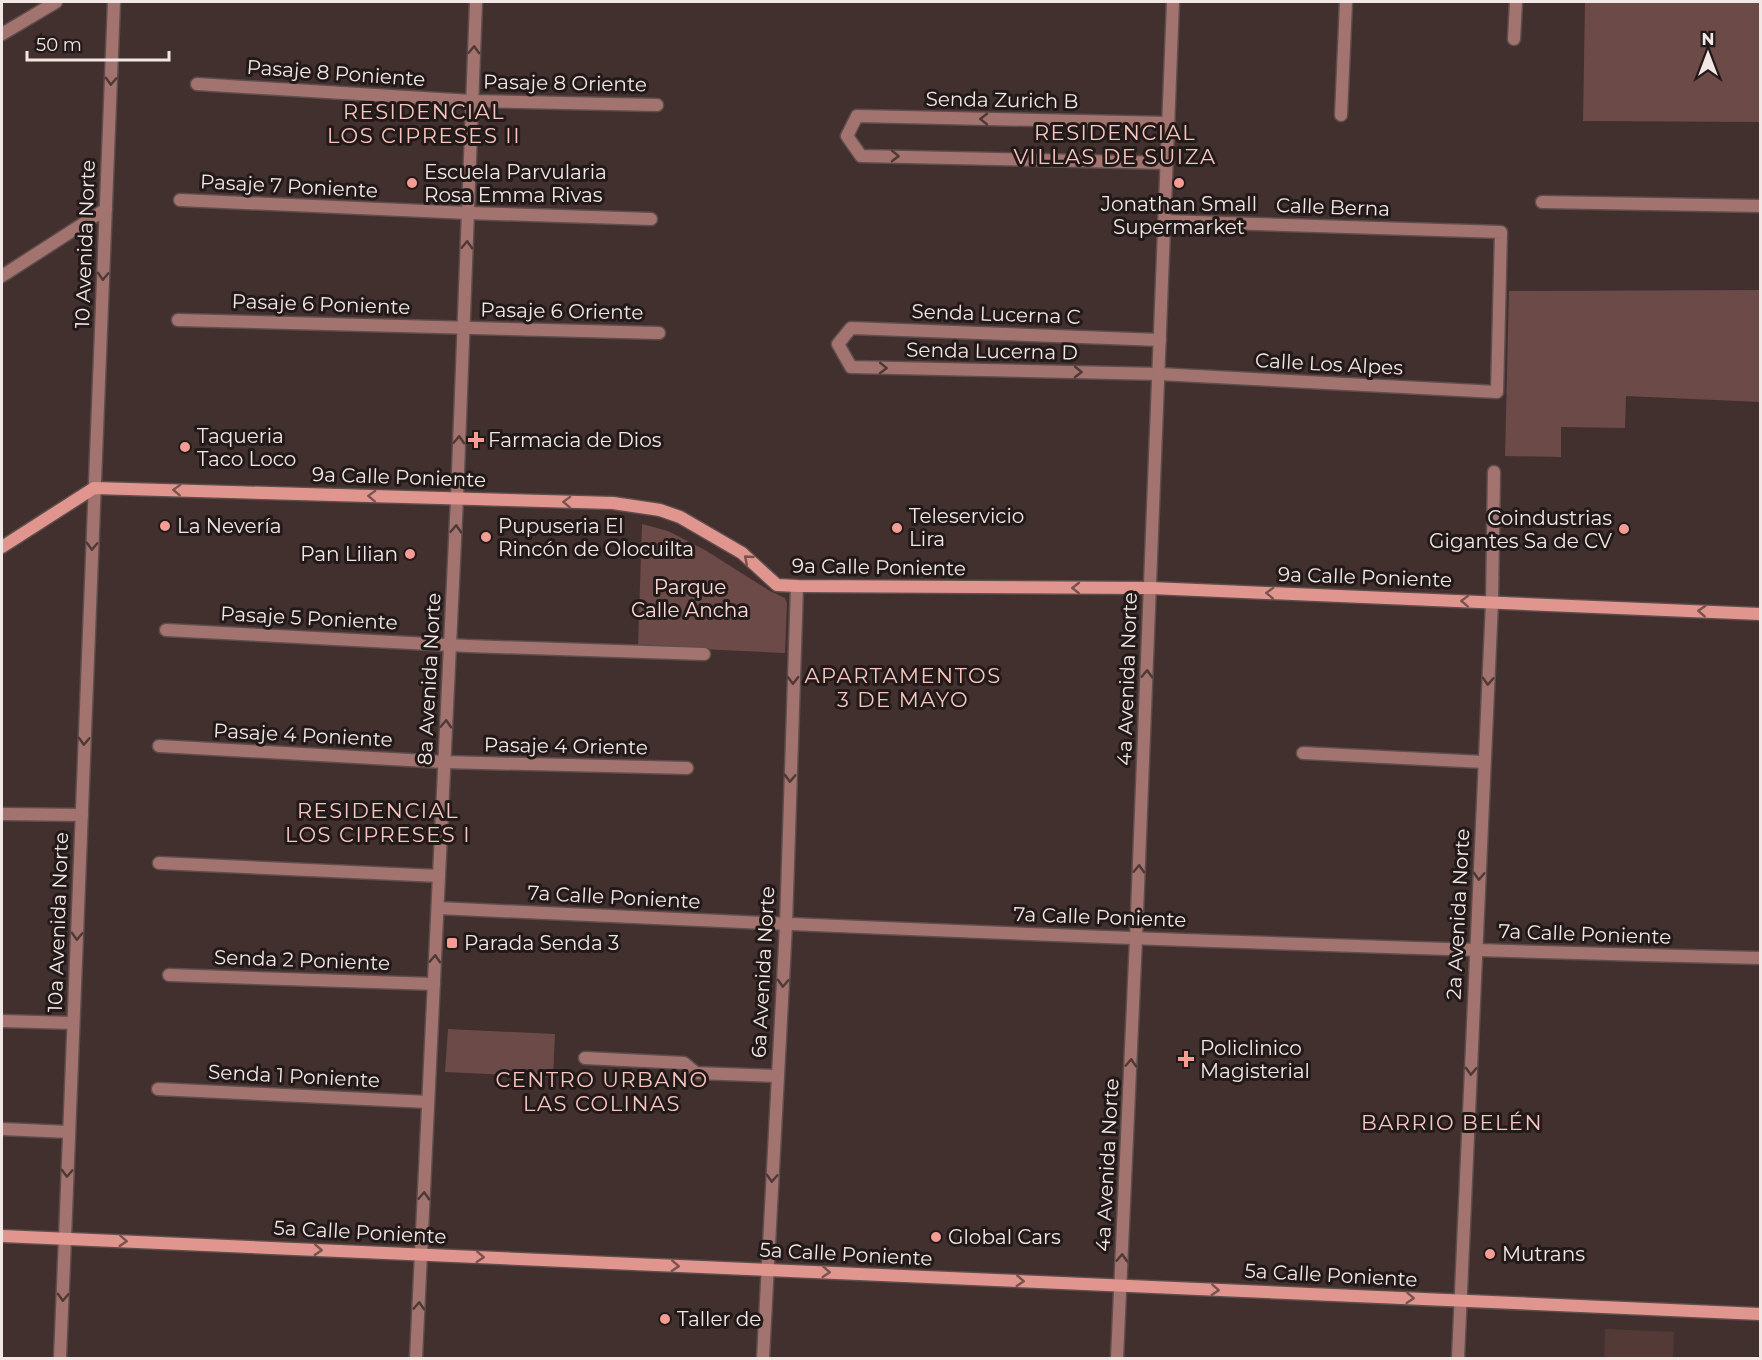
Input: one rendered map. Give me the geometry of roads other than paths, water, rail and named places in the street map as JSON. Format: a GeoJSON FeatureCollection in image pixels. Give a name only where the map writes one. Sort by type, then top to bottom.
{"type":"FeatureCollection","features":[{"type":"Feature","properties":{"kind":"main road","name":"9a Calle Poniente"},"geometry":{"type":"LineString","coordinates":[[94,488],[613,504],[660,510],[690,522],[742,554],[777,585],[1151,588],[1761,614]]}},
{"type":"Feature","properties":{"kind":"main road"},"geometry":{"type":"LineString","coordinates":[[2,547],[94,488]]}},
{"type":"Feature","properties":{"kind":"main road","name":"5a Calle Poniente"},"geometry":{"type":"LineString","coordinates":[[2,1236],[1761,1314]]}},
{"type":"Feature","properties":{"kind":"street"},"geometry":{"type":"LineString","coordinates":[[2,34],[56,2]]}},
{"type":"Feature","properties":{"kind":"street","name":"10 Avenida Norte"},"geometry":{"type":"LineString","coordinates":[[94,488],[114,2]]}},
{"type":"Feature","properties":{"kind":"street","name":"8a Avenida Norte"},"geometry":{"type":"LineString","coordinates":[[416,1359],[457,498],[476,2]]}},
{"type":"Feature","properties":{"kind":"street","name":"4a Avenida Norte"},"geometry":{"type":"LineString","coordinates":[[1117,1359],[1151,588],[1173,2]]}},
{"type":"Feature","properties":{"kind":"street"},"geometry":{"type":"LineString","coordinates":[[1341,115],[1346,2]]}},
{"type":"Feature","properties":{"kind":"street"},"geometry":{"type":"LineString","coordinates":[[1514,39],[1516,2]]}},
{"type":"Feature","properties":{"kind":"street","name":"Pasaje 8 Poniente"},"geometry":{"type":"LineString","coordinates":[[197,84],[472,101]]}},
{"type":"Feature","properties":{"kind":"street","name":"Pasaje 8 Oriente"},"geometry":{"type":"LineString","coordinates":[[472,101],[657,105]]}},
{"type":"Feature","properties":{"kind":"street","name":"Senda Zurich B"},"geometry":{"type":"LineString","coordinates":[[1167,162],[861,156],[847,136],[857,116],[1168,123]]}},
{"type":"Feature","properties":{"kind":"street","name":"Pasaje 7 Poniente"},"geometry":{"type":"LineString","coordinates":[[180,200],[651,219]]}},
{"type":"Feature","properties":{"kind":"street"},"geometry":{"type":"LineString","coordinates":[[1542,202],[1761,206]]}},
{"type":"Feature","properties":{"kind":"street"},"geometry":{"type":"LineString","coordinates":[[2,276],[106,209]]}},
{"type":"Feature","properties":{"kind":"street","name":"Calle Berna"},"geometry":{"type":"LineString","coordinates":[[1164,221],[1501,232],[1497,392]]}},
{"type":"Feature","properties":{"kind":"street","name":"Pasaje 6 Poniente"},"geometry":{"type":"LineString","coordinates":[[178,320],[464,328]]}},
{"type":"Feature","properties":{"kind":"street","name":"Pasaje 6 Oriente"},"geometry":{"type":"LineString","coordinates":[[464,328],[659,333]]}},
{"type":"Feature","properties":{"kind":"street","name":"Senda Lucerna C"},"geometry":{"type":"LineString","coordinates":[[838,344],[851,328],[1160,340]]}},
{"type":"Feature","properties":{"kind":"street","name":"Senda Lucerna D"},"geometry":{"type":"LineString","coordinates":[[838,344],[851,367],[1159,374]]}},
{"type":"Feature","properties":{"kind":"street","name":"Calle Los Alpes"},"geometry":{"type":"LineString","coordinates":[[1159,374],[1497,392]]}},
{"type":"Feature","properties":{"kind":"street","name":"2a Avenida Norte"},"geometry":{"type":"LineString","coordinates":[[1458,1359],[1492,602],[1494,472]]}},
{"type":"Feature","properties":{"kind":"street","name":"10a Avenida Norte"},"geometry":{"type":"LineString","coordinates":[[60,1359],[94,488]]}},
{"type":"Feature","properties":{"kind":"street","name":"6a Avenida Norte"},"geometry":{"type":"LineString","coordinates":[[763,1359],[786,925],[797,586]]}},
{"type":"Feature","properties":{"kind":"street","name":"Pasaje 5 Poniente"},"geometry":{"type":"LineString","coordinates":[[166,630],[704,654]]}},
{"type":"Feature","properties":{"kind":"street","name":"Pasaje 4 Poniente"},"geometry":{"type":"LineString","coordinates":[[159,746],[444,762]]}},
{"type":"Feature","properties":{"kind":"street"},"geometry":{"type":"LineString","coordinates":[[1303,753],[1484,762]]}},
{"type":"Feature","properties":{"kind":"street","name":"Pasaje 4 Oriente"},"geometry":{"type":"LineString","coordinates":[[444,762],[687,768]]}},
{"type":"Feature","properties":{"kind":"street"},"geometry":{"type":"LineString","coordinates":[[2,814],[82,815]]}},
{"type":"Feature","properties":{"kind":"street"},"geometry":{"type":"LineString","coordinates":[[159,863],[439,876]]}},
{"type":"Feature","properties":{"kind":"street","name":"7a Calle Poniente"},"geometry":{"type":"LineString","coordinates":[[438,908],[786,925],[1476,951],[1761,958]]}},
{"type":"Feature","properties":{"kind":"street","name":"Senda 2 Poniente"},"geometry":{"type":"LineString","coordinates":[[168,975],[434,984]]}},
{"type":"Feature","properties":{"kind":"street"},"geometry":{"type":"LineString","coordinates":[[2,1021],[73,1023]]}},
{"type":"Feature","properties":{"kind":"street"},"geometry":{"type":"LineString","coordinates":[[585,1058],[684,1063],[696,1073],[778,1076]]}},
{"type":"Feature","properties":{"kind":"street","name":"Senda 1 Poniente"},"geometry":{"type":"LineString","coordinates":[[158,1089],[428,1102]]}},
{"type":"Feature","properties":{"kind":"street"},"geometry":{"type":"LineString","coordinates":[[2,1129],[69,1132]]}},
{"type":"Feature","properties":{"kind":"place","name":"Escuela Parvularia Rosa Emma Rivas"},"geometry":{"type":"Point","coordinates":[412,183]}},
{"type":"Feature","properties":{"kind":"place","name":"Jonathan Small Supermarket"},"geometry":{"type":"Point","coordinates":[1179,183]}},
{"type":"Feature","properties":{"kind":"place","name":"Farmacia de Dios"},"geometry":{"type":"Point","coordinates":[476,440]}},
{"type":"Feature","properties":{"kind":"place","name":"Taqueria Taco Loco"},"geometry":{"type":"Point","coordinates":[185,447]}},
{"type":"Feature","properties":{"kind":"place","name":"La Nevería"},"geometry":{"type":"Point","coordinates":[165,526]}},
{"type":"Feature","properties":{"kind":"place","name":"Teleservicio Lira"},"geometry":{"type":"Point","coordinates":[897,528]}},
{"type":"Feature","properties":{"kind":"place","name":"Coindustrias Gigantes Sa de CV"},"geometry":{"type":"Point","coordinates":[1624,529]}},
{"type":"Feature","properties":{"kind":"place","name":"Pupuseria El Rincón de Olocuilta"},"geometry":{"type":"Point","coordinates":[486,537]}},
{"type":"Feature","properties":{"kind":"place","name":"Pan Lilian"},"geometry":{"type":"Point","coordinates":[410,554]}},
{"type":"Feature","properties":{"kind":"place","name":"Parada Senda 3"},"geometry":{"type":"Point","coordinates":[452,943]}},
{"type":"Feature","properties":{"kind":"place","name":"Policlinico Magisterial"},"geometry":{"type":"Point","coordinates":[1186,1059]}},
{"type":"Feature","properties":{"kind":"place","name":"Global Cars"},"geometry":{"type":"Point","coordinates":[936,1237]}},
{"type":"Feature","properties":{"kind":"place","name":"Mutrans"},"geometry":{"type":"Point","coordinates":[1490,1254]}},
{"type":"Feature","properties":{"kind":"place","name":"Taller de"},"geometry":{"type":"Point","coordinates":[665,1319]}},
{"type":"Feature","properties":{"kind":"district","name":"RESIDENCIAL LOS CIPRESES II"},"geometry":{"type":"Point","coordinates":[424,123]}},
{"type":"Feature","properties":{"kind":"district","name":"RESIDENCIAL VILLAS DE SUIZA"},"geometry":{"type":"Point","coordinates":[1115,144]}},
{"type":"Feature","properties":{"kind":"district","name":"APARTAMENTOS 3 DE MAYO"},"geometry":{"type":"Point","coordinates":[903,687]}},
{"type":"Feature","properties":{"kind":"district","name":"RESIDENCIAL LOS CIPRESES I"},"geometry":{"type":"Point","coordinates":[378,822]}},
{"type":"Feature","properties":{"kind":"district","name":"CENTRO URBANO LAS COLINAS"},"geometry":{"type":"Point","coordinates":[602,1091]}},
{"type":"Feature","properties":{"kind":"district","name":"BARRIO BELÉN"},"geometry":{"type":"Point","coordinates":[1452,1122]}},
{"type":"Feature","properties":{"kind":"park label","name":"Parque Calle Ancha"},"geometry":{"type":"Point","coordinates":[690,598]}}]}
